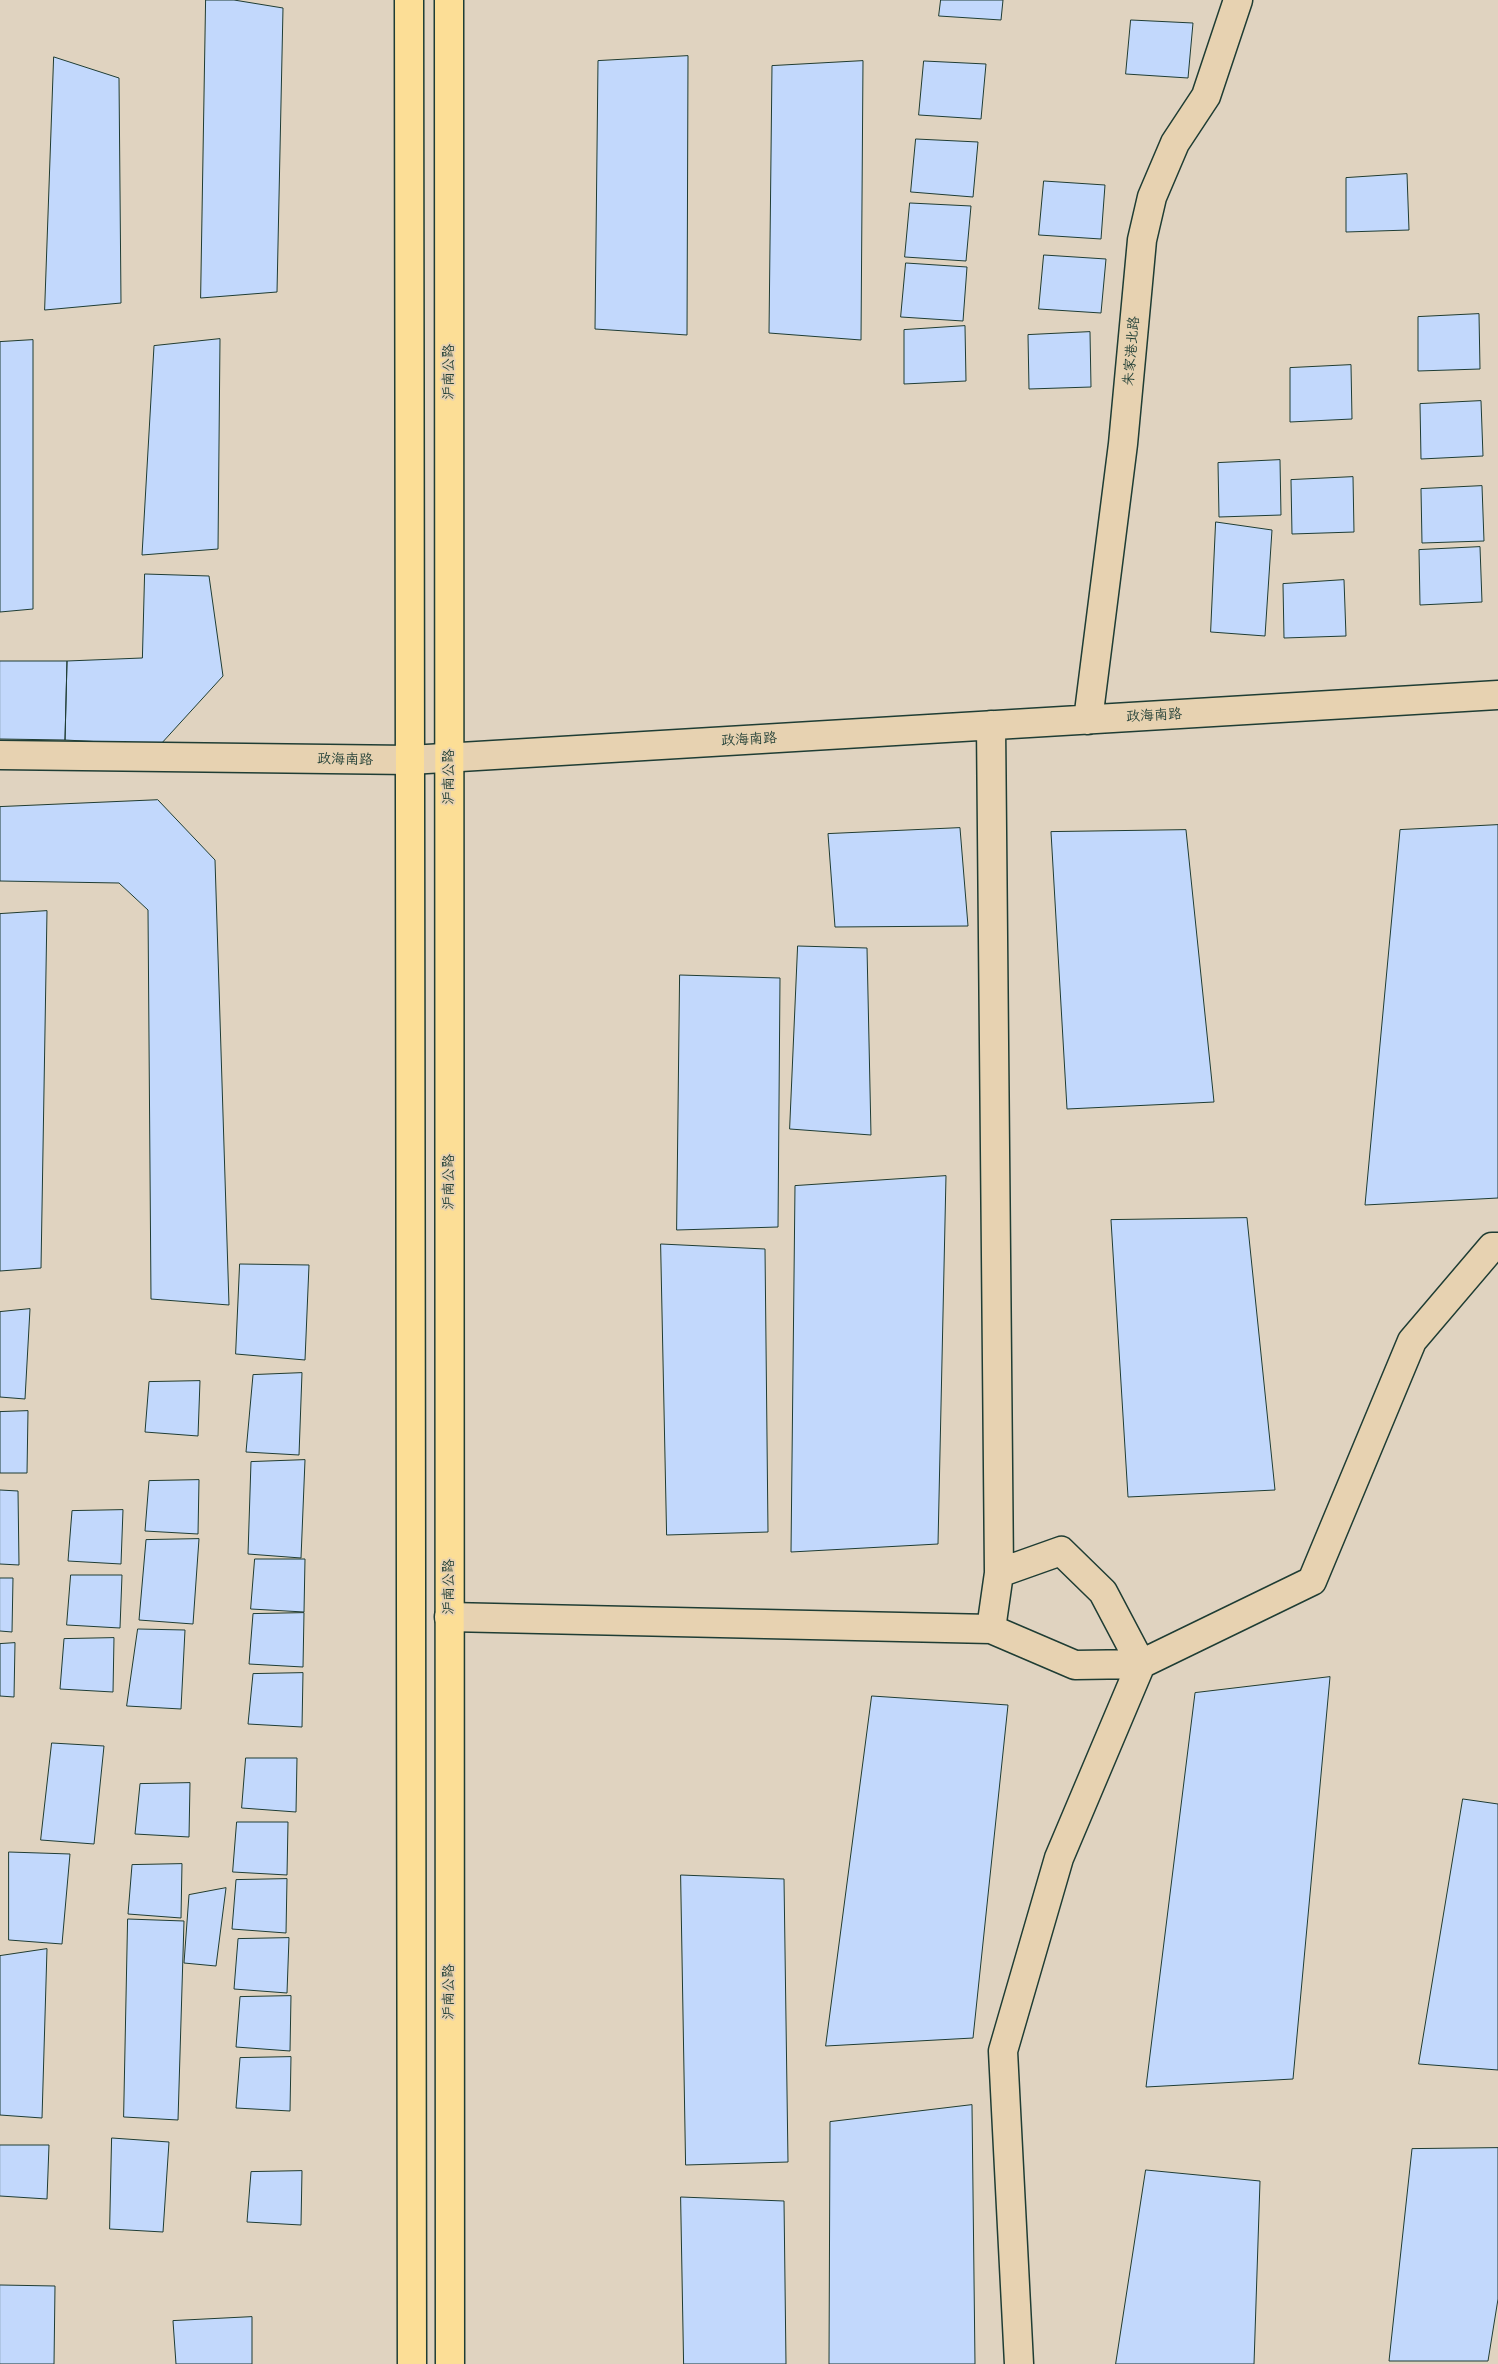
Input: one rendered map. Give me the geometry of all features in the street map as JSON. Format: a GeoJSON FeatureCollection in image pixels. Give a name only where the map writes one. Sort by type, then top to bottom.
{"type":"FeatureCollection","features":[{"type":"Feature","properties":{"kind":"main road"},"geometry":{"type":"LineString","coordinates":[[409,0],[412,2364]]}},
{"type":"Feature","properties":{"kind":"main road","name":"沪南公路"},"geometry":{"type":"LineString","coordinates":[[449,0],[450,2364]]}},
{"type":"Feature","properties":{"kind":"street","name":"朱家港北路"},"geometry":{"type":"LineString","coordinates":[[1088,720],[1123,444],[1142,240],[1152,197],[1175,143],[1206,96],[1238,0]]}},
{"type":"Feature","properties":{"kind":"street","name":"政海南路"},"geometry":{"type":"LineString","coordinates":[[0,755],[410,760],[1498,695]]}},
{"type":"Feature","properties":{"kind":"street"},"geometry":{"type":"LineString","coordinates":[[991,725],[999,1573],[991,1629]]}},
{"type":"Feature","properties":{"kind":"street"},"geometry":{"type":"LineString","coordinates":[[449,1617],[991,1629],[1075,1665],[1141,1664],[1312,1580],[1412,1341],[1492,1247],[1498,1247]]}},
{"type":"Feature","properties":{"kind":"street"},"geometry":{"type":"LineString","coordinates":[[999,1573],[1061,1551],[1103,1592],[1141,1664]]}},
{"type":"Feature","properties":{"kind":"street"},"geometry":{"type":"LineString","coordinates":[[1019,2364],[1003,2051],[1059,1858],[1141,1664]]}},
{"type":"Feature","properties":{"kind":"building"},"geometry":{"type":"Polygon","coordinates":[[[206,0],[234,0],[283,8],[277,292],[201,298],[206,0]]]}},
{"type":"Feature","properties":{"kind":"building"},"geometry":{"type":"Polygon","coordinates":[[[941,0],[1003,0],[1001,20],[939,16],[941,0]]]}},
{"type":"Feature","properties":{"kind":"building"},"geometry":{"type":"Polygon","coordinates":[[[1131,20],[1193,23],[1188,78],[1126,74],[1131,20]]]}},
{"type":"Feature","properties":{"kind":"building"},"geometry":{"type":"Polygon","coordinates":[[[688,56],[687,335],[595,329],[598,61],[688,56]]]}},
{"type":"Feature","properties":{"kind":"building"},"geometry":{"type":"Polygon","coordinates":[[[54,57],[119,78],[121,303],[45,310],[54,57]]]}},
{"type":"Feature","properties":{"kind":"building"},"geometry":{"type":"Polygon","coordinates":[[[863,61],[861,340],[769,333],[772,66],[863,61]]]}},
{"type":"Feature","properties":{"kind":"building"},"geometry":{"type":"Polygon","coordinates":[[[924,61],[986,64],[981,119],[919,115],[924,61]]]}},
{"type":"Feature","properties":{"kind":"building"},"geometry":{"type":"Polygon","coordinates":[[[916,139],[978,142],[973,197],[911,192],[916,139]]]}},
{"type":"Feature","properties":{"kind":"building"},"geometry":{"type":"Polygon","coordinates":[[[1407,174],[1409,230],[1346,232],[1346,178],[1407,174]]]}},
{"type":"Feature","properties":{"kind":"building"},"geometry":{"type":"Polygon","coordinates":[[[1044,181],[1105,185],[1101,239],[1039,235],[1044,181]]]}},
{"type":"Feature","properties":{"kind":"building"},"geometry":{"type":"Polygon","coordinates":[[[910,203],[971,206],[966,261],[905,257],[910,203]]]}},
{"type":"Feature","properties":{"kind":"building"},"geometry":{"type":"Polygon","coordinates":[[[1044,255],[1106,259],[1101,313],[1039,309],[1044,255]]]}},
{"type":"Feature","properties":{"kind":"building"},"geometry":{"type":"Polygon","coordinates":[[[906,263],[967,267],[963,321],[901,317],[906,263]]]}},
{"type":"Feature","properties":{"kind":"building"},"geometry":{"type":"Polygon","coordinates":[[[1479,314],[1480,369],[1418,371],[1418,317],[1479,314]]]}},
{"type":"Feature","properties":{"kind":"building"},"geometry":{"type":"Polygon","coordinates":[[[965,326],[966,381],[904,384],[904,330],[965,326]]]}},
{"type":"Feature","properties":{"kind":"building"},"geometry":{"type":"Polygon","coordinates":[[[1090,332],[1091,387],[1029,389],[1028,335],[1090,332]]]}},
{"type":"Feature","properties":{"kind":"building"},"geometry":{"type":"Polygon","coordinates":[[[220,339],[218,549],[142,555],[154,346],[220,339]]]}},
{"type":"Feature","properties":{"kind":"building"},"geometry":{"type":"Polygon","coordinates":[[[33,340],[33,609],[0,612],[0,342],[33,340]]]}},
{"type":"Feature","properties":{"kind":"building"},"geometry":{"type":"Polygon","coordinates":[[[1351,365],[1352,419],[1290,422],[1290,368],[1351,365]]]}},
{"type":"Feature","properties":{"kind":"building"},"geometry":{"type":"Polygon","coordinates":[[[1481,401],[1483,456],[1421,459],[1420,404],[1481,401]]]}},
{"type":"Feature","properties":{"kind":"building"},"geometry":{"type":"Polygon","coordinates":[[[1280,460],[1281,515],[1219,517],[1218,463],[1280,460]]]}},
{"type":"Feature","properties":{"kind":"building"},"geometry":{"type":"Polygon","coordinates":[[[1353,477],[1354,532],[1292,534],[1291,480],[1353,477]]]}},
{"type":"Feature","properties":{"kind":"building"},"geometry":{"type":"Polygon","coordinates":[[[1482,486],[1484,541],[1422,543],[1421,489],[1482,486]]]}},
{"type":"Feature","properties":{"kind":"building"},"geometry":{"type":"Polygon","coordinates":[[[1216,522],[1272,530],[1265,636],[1211,632],[1216,522]]]}},
{"type":"Feature","properties":{"kind":"building"},"geometry":{"type":"Polygon","coordinates":[[[1480,547],[1482,602],[1420,605],[1419,550],[1480,547]]]}},
{"type":"Feature","properties":{"kind":"building"},"geometry":{"type":"Polygon","coordinates":[[[145,574],[209,576],[223,676],[160,745],[65,740],[67,661],[142,658],[145,574]]]}},
{"type":"Feature","properties":{"kind":"building"},"geometry":{"type":"Polygon","coordinates":[[[1344,580],[1346,636],[1284,638],[1283,584],[1344,580]]]}},
{"type":"Feature","properties":{"kind":"building"},"geometry":{"type":"Polygon","coordinates":[[[0,661],[67,661],[65,740],[0,739],[0,661]]]}},
{"type":"Feature","properties":{"kind":"building"},"geometry":{"type":"Polygon","coordinates":[[[158,800],[215,860],[229,1305],[151,1299],[148,910],[119,883],[0,881],[0,807],[158,800]]]}},
{"type":"Feature","properties":{"kind":"building"},"geometry":{"type":"Polygon","coordinates":[[[1498,825],[1498,1198],[1365,1205],[1400,830],[1498,825]]]}},
{"type":"Feature","properties":{"kind":"building"},"geometry":{"type":"Polygon","coordinates":[[[960,828],[968,926],[835,927],[828,834],[960,828]]]}},
{"type":"Feature","properties":{"kind":"building"},"geometry":{"type":"Polygon","coordinates":[[[1186,830],[1214,1102],[1067,1109],[1051,832],[1186,830]]]}},
{"type":"Feature","properties":{"kind":"building"},"geometry":{"type":"Polygon","coordinates":[[[47,911],[41,1268],[0,1271],[0,914],[47,911]]]}},
{"type":"Feature","properties":{"kind":"building"},"geometry":{"type":"Polygon","coordinates":[[[798,946],[867,948],[871,1135],[790,1129],[798,946]]]}},
{"type":"Feature","properties":{"kind":"building"},"geometry":{"type":"Polygon","coordinates":[[[680,975],[780,978],[778,1227],[677,1230],[680,975]]]}},
{"type":"Feature","properties":{"kind":"building"},"geometry":{"type":"Polygon","coordinates":[[[946,1176],[938,1544],[791,1552],[795,1186],[946,1176]]]}},
{"type":"Feature","properties":{"kind":"building"},"geometry":{"type":"Polygon","coordinates":[[[1247,1218],[1275,1490],[1128,1497],[1111,1220],[1247,1218]]]}},
{"type":"Feature","properties":{"kind":"building"},"geometry":{"type":"Polygon","coordinates":[[[661,1244],[765,1249],[768,1532],[667,1535],[661,1244]]]}},
{"type":"Feature","properties":{"kind":"building"},"geometry":{"type":"Polygon","coordinates":[[[240,1264],[309,1265],[305,1360],[236,1354],[240,1264]]]}},
{"type":"Feature","properties":{"kind":"building"},"geometry":{"type":"Polygon","coordinates":[[[30,1309],[25,1399],[0,1397],[0,1312],[30,1309]]]}},
{"type":"Feature","properties":{"kind":"building"},"geometry":{"type":"Polygon","coordinates":[[[302,1373],[299,1455],[246,1452],[253,1375],[302,1373]]]}},
{"type":"Feature","properties":{"kind":"building"},"geometry":{"type":"Polygon","coordinates":[[[200,1381],[198,1436],[145,1432],[149,1382],[200,1381]]]}},
{"type":"Feature","properties":{"kind":"building"},"geometry":{"type":"Polygon","coordinates":[[[28,1411],[27,1473],[0,1473],[0,1412],[28,1411]]]}},
{"type":"Feature","properties":{"kind":"building"},"geometry":{"type":"Polygon","coordinates":[[[305,1460],[301,1558],[248,1554],[251,1462],[305,1460]]]}},
{"type":"Feature","properties":{"kind":"building"},"geometry":{"type":"Polygon","coordinates":[[[199,1480],[198,1534],[145,1531],[149,1481],[199,1480]]]}},
{"type":"Feature","properties":{"kind":"building"},"geometry":{"type":"Polygon","coordinates":[[[0,1490],[18,1491],[19,1565],[0,1564],[0,1490]]]}},
{"type":"Feature","properties":{"kind":"building"},"geometry":{"type":"Polygon","coordinates":[[[123,1510],[121,1564],[68,1561],[72,1511],[123,1510]]]}},
{"type":"Feature","properties":{"kind":"building"},"geometry":{"type":"Polygon","coordinates":[[[199,1539],[193,1624],[139,1620],[146,1540],[199,1539]]]}},
{"type":"Feature","properties":{"kind":"building"},"geometry":{"type":"Polygon","coordinates":[[[255,1559],[305,1559],[304,1612],[251,1609],[255,1559]]]}},
{"type":"Feature","properties":{"kind":"building"},"geometry":{"type":"Polygon","coordinates":[[[71,1575],[122,1575],[120,1628],[67,1625],[71,1575]]]}},
{"type":"Feature","properties":{"kind":"building"},"geometry":{"type":"Polygon","coordinates":[[[0,1578],[13,1578],[12,1632],[0,1631],[0,1578]]]}},
{"type":"Feature","properties":{"kind":"building"},"geometry":{"type":"Polygon","coordinates":[[[304,1613],[303,1667],[249,1664],[253,1614],[304,1613]]]}},
{"type":"Feature","properties":{"kind":"building"},"geometry":{"type":"Polygon","coordinates":[[[138,1629],[185,1630],[181,1709],[127,1706],[138,1629]]]}},
{"type":"Feature","properties":{"kind":"building"},"geometry":{"type":"Polygon","coordinates":[[[114,1638],[113,1692],[60,1689],[64,1639],[114,1638]]]}},
{"type":"Feature","properties":{"kind":"building"},"geometry":{"type":"Polygon","coordinates":[[[15,1643],[14,1697],[0,1696],[0,1644],[15,1643]]]}},
{"type":"Feature","properties":{"kind":"building"},"geometry":{"type":"Polygon","coordinates":[[[303,1673],[302,1727],[248,1724],[253,1674],[303,1673]]]}},
{"type":"Feature","properties":{"kind":"building"},"geometry":{"type":"Polygon","coordinates":[[[1330,1677],[1293,2079],[1146,2087],[1195,1693],[1330,1677]]]}},
{"type":"Feature","properties":{"kind":"building"},"geometry":{"type":"Polygon","coordinates":[[[872,1696],[1008,1705],[973,2038],[826,2046],[872,1696]]]}},
{"type":"Feature","properties":{"kind":"building"},"geometry":{"type":"Polygon","coordinates":[[[52,1743],[104,1746],[94,1844],[41,1840],[52,1743]]]}},
{"type":"Feature","properties":{"kind":"building"},"geometry":{"type":"Polygon","coordinates":[[[246,1758],[297,1758],[296,1812],[242,1808],[246,1758]]]}},
{"type":"Feature","properties":{"kind":"building"},"geometry":{"type":"Polygon","coordinates":[[[190,1783],[189,1837],[135,1834],[140,1784],[190,1783]]]}},
{"type":"Feature","properties":{"kind":"building"},"geometry":{"type":"Polygon","coordinates":[[[1463,1799],[1498,1804],[1498,2070],[1419,2064],[1463,1799]]]}},
{"type":"Feature","properties":{"kind":"building"},"geometry":{"type":"Polygon","coordinates":[[[237,1822],[288,1822],[287,1875],[233,1872],[237,1822]]]}},
{"type":"Feature","properties":{"kind":"building"},"geometry":{"type":"Polygon","coordinates":[[[9,1852],[70,1854],[62,1944],[9,1940],[9,1852]]]}},
{"type":"Feature","properties":{"kind":"building"},"geometry":{"type":"Polygon","coordinates":[[[182,1864],[181,1918],[128,1914],[132,1865],[182,1864]]]}},
{"type":"Feature","properties":{"kind":"building"},"geometry":{"type":"Polygon","coordinates":[[[681,1875],[784,1879],[788,2162],[686,2165],[681,1875]]]}},
{"type":"Feature","properties":{"kind":"building"},"geometry":{"type":"Polygon","coordinates":[[[287,1879],[286,1933],[232,1929],[236,1880],[287,1879]]]}},
{"type":"Feature","properties":{"kind":"building"},"geometry":{"type":"Polygon","coordinates":[[[226,1888],[216,1966],[184,1963],[189,1895],[226,1888]]]}},
{"type":"Feature","properties":{"kind":"building"},"geometry":{"type":"Polygon","coordinates":[[[128,1919],[184,1921],[178,2120],[124,2117],[128,1919]]]}},
{"type":"Feature","properties":{"kind":"building"},"geometry":{"type":"Polygon","coordinates":[[[289,1938],[287,1993],[234,1989],[238,1939],[289,1938]]]}},
{"type":"Feature","properties":{"kind":"building"},"geometry":{"type":"Polygon","coordinates":[[[47,1949],[42,2118],[0,2115],[0,1956],[47,1949]]]}},
{"type":"Feature","properties":{"kind":"building"},"geometry":{"type":"Polygon","coordinates":[[[291,1996],[290,2051],[236,2047],[240,1997],[291,1996]]]}},
{"type":"Feature","properties":{"kind":"building"},"geometry":{"type":"Polygon","coordinates":[[[291,2057],[290,2111],[236,2108],[240,2058],[291,2057]]]}},
{"type":"Feature","properties":{"kind":"building"},"geometry":{"type":"Polygon","coordinates":[[[972,2105],[975,2364],[829,2364],[830,2122],[972,2105]]]}},
{"type":"Feature","properties":{"kind":"building"},"geometry":{"type":"Polygon","coordinates":[[[112,2138],[169,2142],[163,2232],[110,2229],[112,2138]]]}},
{"type":"Feature","properties":{"kind":"building"},"geometry":{"type":"Polygon","coordinates":[[[0,2145],[49,2145],[47,2199],[0,2196],[0,2145]]]}},
{"type":"Feature","properties":{"kind":"building"},"geometry":{"type":"Polygon","coordinates":[[[1498,2148],[1498,2299],[1488,2361],[1389,2361],[1412,2149],[1498,2148]]]}},
{"type":"Feature","properties":{"kind":"building"},"geometry":{"type":"Polygon","coordinates":[[[1146,2170],[1260,2181],[1254,2364],[1116,2364],[1146,2170]]]}},
{"type":"Feature","properties":{"kind":"building"},"geometry":{"type":"Polygon","coordinates":[[[302,2171],[301,2225],[247,2222],[251,2172],[302,2171]]]}},
{"type":"Feature","properties":{"kind":"building"},"geometry":{"type":"Polygon","coordinates":[[[681,2197],[784,2201],[786,2364],[684,2364],[681,2197]]]}},
{"type":"Feature","properties":{"kind":"building"},"geometry":{"type":"Polygon","coordinates":[[[0,2285],[55,2286],[54,2364],[0,2364],[0,2285]]]}},
{"type":"Feature","properties":{"kind":"building"},"geometry":{"type":"Polygon","coordinates":[[[252,2317],[252,2364],[176,2364],[173,2321],[252,2317]]]}}]}
